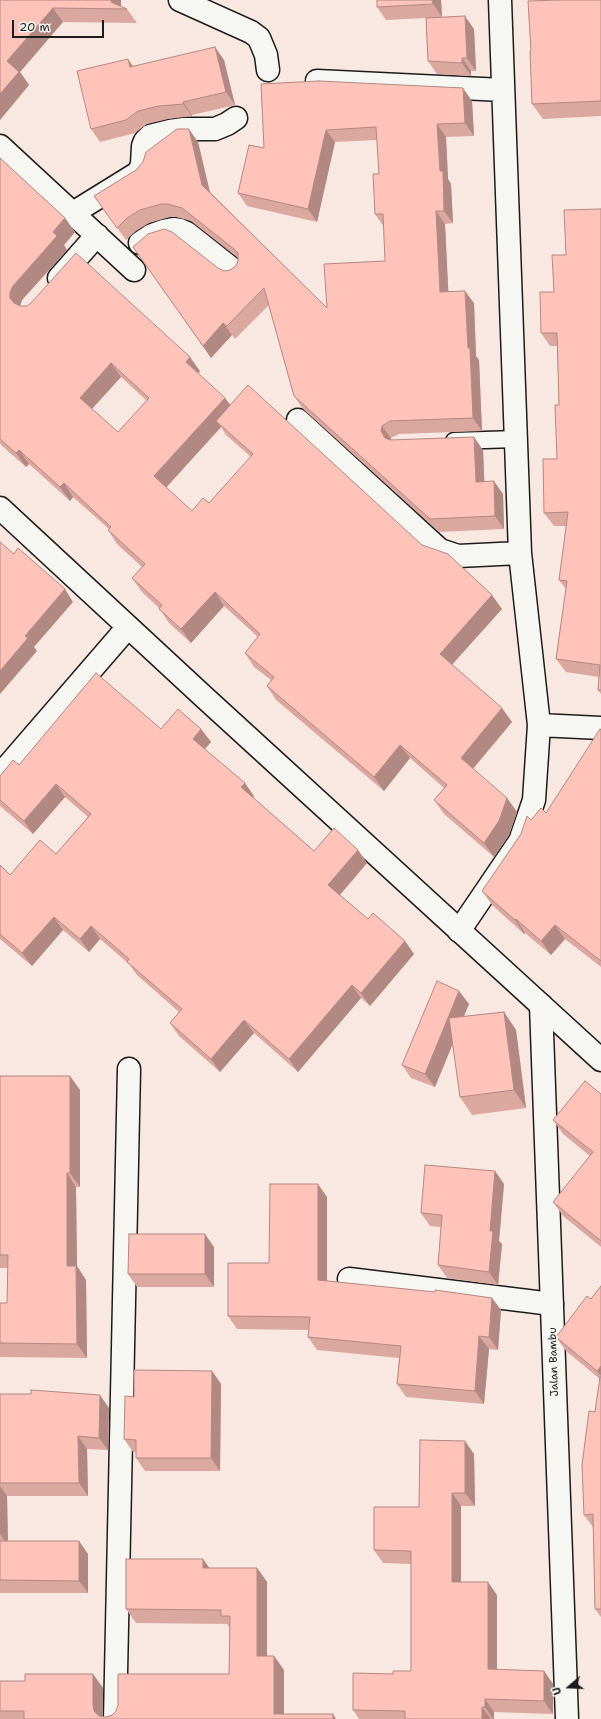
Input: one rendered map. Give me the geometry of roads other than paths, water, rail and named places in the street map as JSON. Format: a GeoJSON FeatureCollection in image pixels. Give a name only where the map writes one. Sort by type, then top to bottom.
{"type":"FeatureCollection","features":[{"type":"Feature","properties":{"kind":"street"},"geometry":{"type":"LineString","coordinates":[[180,0],[251,32],[259,38],[266,55],[268,70]]}},
{"type":"Feature","properties":{"kind":"street"},"geometry":{"type":"LineString","coordinates":[[459,931],[520,841],[534,800],[539,725],[520,553],[500,0]]}},
{"type":"Feature","properties":{"kind":"street"},"geometry":{"type":"LineString","coordinates":[[317,81],[503,90]]}},
{"type":"Feature","properties":{"kind":"street"},"geometry":{"type":"LineString","coordinates":[[73,213],[136,174],[140,170],[142,164],[143,146],[145,141],[150,136],[170,130],[215,128],[227,124],[236,118]]}},
{"type":"Feature","properties":{"kind":"street"},"geometry":{"type":"LineString","coordinates":[[0,146],[129,265],[143,241],[152,235],[173,229],[188,233],[235,271]]}},
{"type":"Feature","properties":{"kind":"street"},"geometry":{"type":"LineString","coordinates":[[47,291],[97,235]]}},
{"type":"Feature","properties":{"kind":"street"},"geometry":{"type":"LineString","coordinates":[[298,420],[440,550],[458,556],[520,553]]}},
{"type":"Feature","properties":{"kind":"street"},"geometry":{"type":"LineString","coordinates":[[0,508],[601,1060]]}},
{"type":"Feature","properties":{"kind":"street"},"geometry":{"type":"LineString","coordinates":[[0,775],[128,627]]}},
{"type":"Feature","properties":{"kind":"street"},"geometry":{"type":"LineString","coordinates":[[539,725],[601,728]]}},
{"type":"Feature","properties":{"kind":"street","name":"Jalan Bambu"},"geometry":{"type":"LineString","coordinates":[[541,1005],[567,1719]]}},
{"type":"Feature","properties":{"kind":"street"},"geometry":{"type":"LineString","coordinates":[[115,1719],[129,1069]]}},
{"type":"Feature","properties":{"kind":"street"},"geometry":{"type":"LineString","coordinates":[[349,1279],[552,1304]]}},
{"type":"Feature","properties":{"kind":"lane"},"geometry":{"type":"LineString","coordinates":[[438,442],[516,439]]}}]}
